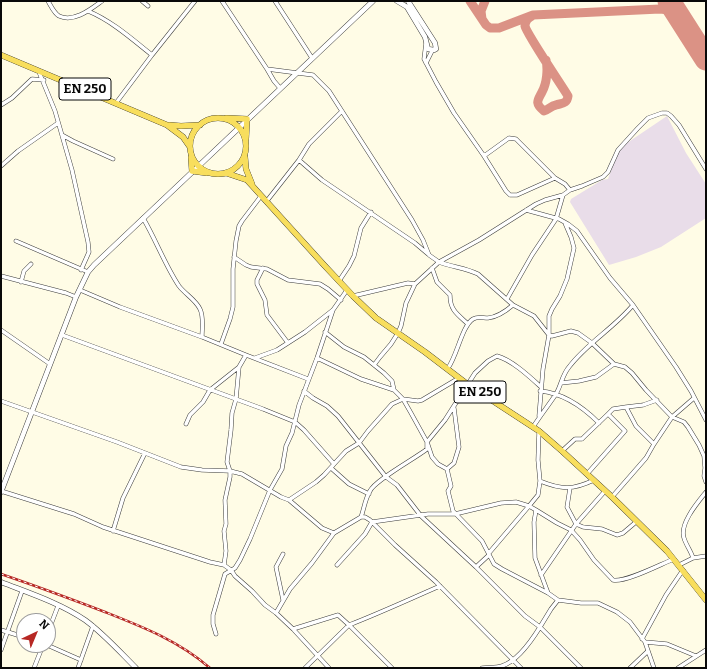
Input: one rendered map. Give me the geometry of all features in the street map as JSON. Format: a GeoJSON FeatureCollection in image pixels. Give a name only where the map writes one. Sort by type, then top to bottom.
{"type":"FeatureCollection","features":[{"type":"Feature","properties":{"kind":"main road","name":"EN 250"},"geometry":{"type":"LineString","coordinates":[[1,55],[169,126],[190,146]]}},
{"type":"Feature","properties":{"kind":"main road","name":"EN 250"},"geometry":{"type":"LineString","coordinates":[[169,126],[200,125],[213,118],[220,118]]}},
{"type":"Feature","properties":{"kind":"main road"},"geometry":{"type":"LineString","coordinates":[[220,118],[247,119],[246,141]]}},
{"type":"Feature","properties":{"kind":"main road"},"geometry":{"type":"LineString","coordinates":[[220,118],[227,119],[239,127],[244,133],[246,141]]}},
{"type":"Feature","properties":{"kind":"main road"},"geometry":{"type":"LineString","coordinates":[[200,125],[193,134],[190,146],[192,171],[211,173]]}},
{"type":"Feature","properties":{"kind":"main road","name":"EN 250"},"geometry":{"type":"LineString","coordinates":[[246,141],[246,170],[252,186]]}},
{"type":"Feature","properties":{"kind":"main road"},"geometry":{"type":"LineString","coordinates":[[191,153],[198,166]]}},
{"type":"Feature","properties":{"kind":"main road"},"geometry":{"type":"LineString","coordinates":[[226,173],[234,170],[245,157]]}},
{"type":"Feature","properties":{"kind":"main road","name":"EN 250"},"geometry":{"type":"LineString","coordinates":[[198,166],[211,173],[226,173],[247,180],[339,282],[376,318],[448,368],[468,384],[539,431],[612,497],[674,559],[706,600]]}},
{"type":"Feature","properties":{"kind":"street"},"geometry":{"type":"LineString","coordinates":[[48,1],[58,15],[65,17],[75,17],[88,11],[102,1]]}},
{"type":"Feature","properties":{"kind":"street"},"geometry":{"type":"LineString","coordinates":[[142,1],[148,6]]}},
{"type":"Feature","properties":{"kind":"street"},"geometry":{"type":"LineString","coordinates":[[116,103],[195,1]]}},
{"type":"Feature","properties":{"kind":"street"},"geometry":{"type":"LineString","coordinates":[[222,1],[280,88]]}},
{"type":"Feature","properties":{"kind":"street"},"geometry":{"type":"LineString","coordinates":[[275,1],[312,58]]}},
{"type":"Feature","properties":{"kind":"street"},"geometry":{"type":"LineString","coordinates":[[329,668],[293,628],[265,605],[235,576],[231,570],[224,565],[210,562],[113,530],[74,514],[1,491],[76,297],[88,272],[192,171],[373,1]]}},
{"type":"Feature","properties":{"kind":"street"},"geometry":{"type":"LineString","coordinates":[[397,1],[407,7],[425,37],[428,49],[432,51]]}},
{"type":"Feature","properties":{"kind":"street"},"geometry":{"type":"LineString","coordinates":[[408,1],[435,43],[436,49],[432,51],[426,63]]}},
{"type":"Feature","properties":{"kind":"street"},"geometry":{"type":"LineString","coordinates":[[88,11],[120,29],[152,55]]}},
{"type":"Feature","properties":{"kind":"street"},"geometry":{"type":"LineString","coordinates":[[426,43],[424,58],[426,63],[454,113],[506,191],[510,195],[517,195],[555,178]]}},
{"type":"Feature","properties":{"kind":"street"},"geometry":{"type":"LineString","coordinates":[[267,69],[313,75],[329,91],[412,220],[429,254]]}},
{"type":"Feature","properties":{"kind":"street"},"geometry":{"type":"LineString","coordinates":[[39,70],[44,80],[72,170],[89,247],[89,252],[81,270]]}},
{"type":"Feature","properties":{"kind":"street"},"geometry":{"type":"LineString","coordinates":[[1,105],[12,98],[32,79],[44,80]]}},
{"type":"Feature","properties":{"kind":"street"},"geometry":{"type":"LineString","coordinates":[[266,202],[299,160],[309,144],[342,111]]}},
{"type":"Feature","properties":{"kind":"street"},"geometry":{"type":"LineString","coordinates":[[374,366],[398,333],[406,303],[415,284],[432,268],[439,262],[479,240],[526,210],[545,200],[563,195],[570,190],[603,177],[608,172],[618,150],[648,118],[662,113],[667,113],[671,116],[679,125],[706,170]]}},
{"type":"Feature","properties":{"kind":"street"},"geometry":{"type":"LineString","coordinates":[[1,166],[18,151],[58,123]]}},
{"type":"Feature","properties":{"kind":"street"},"geometry":{"type":"LineString","coordinates":[[62,135],[113,159]]}},
{"type":"Feature","properties":{"kind":"street"},"geometry":{"type":"LineString","coordinates":[[484,156],[509,138],[516,139],[555,178],[565,184],[570,190]]}},
{"type":"Feature","properties":{"kind":"street"},"geometry":{"type":"LineString","coordinates":[[299,160],[322,180],[416,243],[439,262],[454,268],[464,269],[478,274],[513,305],[534,316],[549,335],[552,336],[571,331],[578,333],[592,343],[614,364],[625,367],[672,417],[684,422],[688,426],[699,445],[705,463],[704,476],[706,482]]}},
{"type":"Feature","properties":{"kind":"street"},"geometry":{"type":"LineString","coordinates":[[507,300],[532,255],[556,219],[563,195]]}},
{"type":"Feature","properties":{"kind":"street"},"geometry":{"type":"LineString","coordinates":[[221,344],[233,307],[233,269],[239,226],[261,196]]}},
{"type":"Feature","properties":{"kind":"street"},"geometry":{"type":"LineString","coordinates":[[526,210],[537,212],[564,222],[577,231],[610,278],[633,305],[676,367],[691,391],[706,420]]}},
{"type":"Feature","properties":{"kind":"street"},"geometry":{"type":"LineString","coordinates":[[339,282],[349,266],[361,228],[371,212]]}},
{"type":"Feature","properties":{"kind":"street"},"geometry":{"type":"LineString","coordinates":[[143,218],[180,288],[201,310],[202,337]]}},
{"type":"Feature","properties":{"kind":"street"},"geometry":{"type":"LineString","coordinates":[[539,416],[541,389],[549,335],[549,316],[567,279],[574,248],[571,236],[564,222]]}},
{"type":"Feature","properties":{"kind":"street"},"geometry":{"type":"LineString","coordinates":[[16,241],[88,272]]}},
{"type":"Feature","properties":{"kind":"street"},"geometry":{"type":"LineString","coordinates":[[234,256],[246,265],[273,271],[288,280],[320,284],[341,300]]}},
{"type":"Feature","properties":{"kind":"street"},"geometry":{"type":"LineString","coordinates":[[21,282],[24,271],[32,264]]}},
{"type":"Feature","properties":{"kind":"street"},"geometry":{"type":"LineString","coordinates":[[262,268],[257,284],[265,300],[267,316],[288,343]]}},
{"type":"Feature","properties":{"kind":"street"},"geometry":{"type":"LineString","coordinates":[[432,268],[437,282],[450,295],[450,302],[453,310],[468,324]]}},
{"type":"Feature","properties":{"kind":"street"},"geometry":{"type":"LineString","coordinates":[[1,276],[76,297]]}},
{"type":"Feature","properties":{"kind":"street"},"geometry":{"type":"LineString","coordinates":[[353,296],[408,283],[415,284]]}},
{"type":"Feature","properties":{"kind":"street"},"geometry":{"type":"LineString","coordinates":[[80,290],[120,307],[221,344],[308,379]]}},
{"type":"Feature","properties":{"kind":"street"},"geometry":{"type":"LineString","coordinates":[[255,358],[277,350],[314,326],[333,310],[347,290]]}},
{"type":"Feature","properties":{"kind":"street"},"geometry":{"type":"LineString","coordinates":[[448,368],[453,361],[468,324],[473,319],[478,317],[489,318],[502,313],[513,305]]}},
{"type":"Feature","properties":{"kind":"street"},"geometry":{"type":"LineString","coordinates":[[533,427],[539,416],[556,394],[568,367],[592,343],[616,323],[633,305]]}},
{"type":"Feature","properties":{"kind":"street"},"geometry":{"type":"LineString","coordinates":[[216,634],[213,624],[213,615],[226,574],[234,568],[240,560],[270,490],[282,469],[286,446],[292,433],[298,405],[317,358],[333,310]]}},
{"type":"Feature","properties":{"kind":"street"},"geometry":{"type":"LineString","coordinates":[[1,330],[50,364]]}},
{"type":"Feature","properties":{"kind":"street"},"geometry":{"type":"LineString","coordinates":[[325,332],[335,341],[354,353],[364,357],[392,380],[394,390]]}},
{"type":"Feature","properties":{"kind":"street"},"geometry":{"type":"LineString","coordinates":[[62,335],[295,422],[304,430],[332,466],[349,484],[369,494]]}},
{"type":"Feature","properties":{"kind":"street"},"geometry":{"type":"LineString","coordinates":[[186,424],[190,415],[203,402],[210,390],[239,366],[246,355]]}},
{"type":"Feature","properties":{"kind":"street"},"geometry":{"type":"LineString","coordinates":[[276,614],[283,600],[334,533],[361,517],[370,490],[386,477],[427,449],[427,442],[445,420],[468,384],[482,366],[497,356],[520,369],[541,389],[556,394],[580,406],[599,423]]}},
{"type":"Feature","properties":{"kind":"street"},"geometry":{"type":"LineString","coordinates":[[317,358],[361,379],[394,390],[403,399],[427,442],[432,457],[438,464],[447,469],[451,486],[448,491],[453,511],[482,542],[494,564],[502,570],[548,593],[558,600],[580,603],[592,602],[610,607],[630,622],[648,650],[654,668]]}},
{"type":"Feature","properties":{"kind":"street"},"geometry":{"type":"LineString","coordinates":[[561,383],[579,382],[596,377],[614,364]]}},
{"type":"Feature","properties":{"kind":"street"},"geometry":{"type":"LineString","coordinates":[[224,565],[226,551],[224,531],[226,524],[225,500],[230,471],[226,462],[232,430],[232,413],[236,399],[239,366]]}},
{"type":"Feature","properties":{"kind":"street"},"geometry":{"type":"LineString","coordinates":[[289,500],[316,482],[346,451],[359,443],[392,404],[403,399],[418,401],[422,400],[460,377]]}},
{"type":"Feature","properties":{"kind":"street"},"geometry":{"type":"LineString","coordinates":[[304,391],[327,406],[338,416],[386,477],[397,485],[421,516],[476,567],[525,616],[540,627],[581,668]]}},
{"type":"Feature","properties":{"kind":"street"},"geometry":{"type":"LineString","coordinates":[[612,497],[646,458],[672,417],[694,398]]}},
{"type":"Feature","properties":{"kind":"street"},"geometry":{"type":"LineString","coordinates":[[562,451],[575,439],[582,439],[613,410],[643,405],[657,400]]}},
{"type":"Feature","properties":{"kind":"street"},"geometry":{"type":"LineString","coordinates":[[1,401],[180,467],[189,469],[230,471],[249,478],[281,498],[289,500],[322,528],[334,533]]}},
{"type":"Feature","properties":{"kind":"street"},"geometry":{"type":"LineString","coordinates":[[447,469],[454,463],[459,447],[454,407]]}},
{"type":"Feature","properties":{"kind":"street"},"geometry":{"type":"LineString","coordinates":[[626,408],[636,426],[654,444]]}},
{"type":"Feature","properties":{"kind":"street"},"geometry":{"type":"LineString","coordinates":[[587,474],[625,431],[608,414]]}},
{"type":"Feature","properties":{"kind":"street"},"geometry":{"type":"LineString","coordinates":[[476,567],[489,554],[538,494],[540,481],[538,460],[539,431]]}},
{"type":"Feature","properties":{"kind":"street"},"geometry":{"type":"LineString","coordinates":[[113,530],[123,498],[145,453]]}},
{"type":"Feature","properties":{"kind":"street"},"geometry":{"type":"LineString","coordinates":[[540,481],[560,488],[570,488],[581,487],[594,480]]}},
{"type":"Feature","properties":{"kind":"street"},"geometry":{"type":"LineString","coordinates":[[570,488],[567,507],[576,524],[583,527],[602,529],[617,535],[623,533],[636,522]]}},
{"type":"Feature","properties":{"kind":"street"},"geometry":{"type":"LineString","coordinates":[[541,575],[571,530],[605,491]]}},
{"type":"Feature","properties":{"kind":"street"},"geometry":{"type":"LineString","coordinates":[[692,558],[683,536],[688,516],[706,492]]}},
{"type":"Feature","properties":{"kind":"street"},"geometry":{"type":"LineString","coordinates":[[372,522],[428,514],[455,514],[501,502],[516,502],[529,506],[556,523],[571,530],[594,560],[613,580],[617,581],[637,575],[674,559]]}},
{"type":"Feature","properties":{"kind":"street"},"geometry":{"type":"LineString","coordinates":[[536,510],[534,522],[535,558],[548,593]]}},
{"type":"Feature","properties":{"kind":"street"},"geometry":{"type":"LineString","coordinates":[[361,517],[365,517],[372,522],[440,586],[521,668]]}},
{"type":"Feature","properties":{"kind":"street"},"geometry":{"type":"LineString","coordinates":[[336,565],[365,534],[372,522]]}},
{"type":"Feature","properties":{"kind":"street"},"geometry":{"type":"LineString","coordinates":[[283,554],[276,567],[283,600]]}},
{"type":"Feature","properties":{"kind":"street"},"geometry":{"type":"LineString","coordinates":[[643,641],[681,567],[692,558],[705,555]]}},
{"type":"Feature","properties":{"kind":"street"},"geometry":{"type":"LineString","coordinates":[[1,582],[58,606],[84,619],[136,668]]}},
{"type":"Feature","properties":{"kind":"street"},"geometry":{"type":"LineString","coordinates":[[305,668],[349,624],[380,613],[392,606],[440,586]]}},
{"type":"Feature","properties":{"kind":"street"},"geometry":{"type":"LineString","coordinates":[[1,650],[22,591]]}},
{"type":"Feature","properties":{"kind":"street"},"geometry":{"type":"LineString","coordinates":[[482,668],[501,666],[512,659],[524,648],[540,627],[550,609],[558,600]]}},
{"type":"Feature","properties":{"kind":"street"},"geometry":{"type":"LineString","coordinates":[[55,613],[58,606]]}},
{"type":"Feature","properties":{"kind":"street"},"geometry":{"type":"LineString","coordinates":[[293,628],[338,615],[349,624],[392,668]]}},
{"type":"Feature","properties":{"kind":"street"},"geometry":{"type":"LineString","coordinates":[[78,668],[93,626]]}},
{"type":"Feature","properties":{"kind":"street"},"geometry":{"type":"LineString","coordinates":[[1,630],[16,634]]}},
{"type":"Feature","properties":{"kind":"street"},"geometry":{"type":"LineString","coordinates":[[643,641],[667,644],[696,656]]}},
{"type":"Feature","properties":{"kind":"street"},"geometry":{"type":"LineString","coordinates":[[56,649],[81,660]]}},
{"type":"Feature","properties":{"kind":"street"},"geometry":{"type":"LineString","coordinates":[[630,668],[648,650]]}},
{"type":"Feature","properties":{"kind":"street"},"geometry":{"type":"LineString","coordinates":[[678,668],[696,656],[704,654],[706,650]]}},
{"type":"Feature","properties":{"kind":"street"},"geometry":{"type":"LineString","coordinates":[[34,668],[40,653]]}},
{"type":"Feature","properties":{"kind":"shaded area"},"geometry":{"type":"Polygon","coordinates":[[[667,116],[686,153],[706,184],[706,218],[661,247],[636,257],[609,265],[570,202],[571,199],[602,180],[608,179],[618,151],[627,143],[667,116]]]}},
{"type":"Feature","properties":{"kind":"taxiway"},"geometry":{"type":"LineString","coordinates":[[470,1],[486,25],[490,28],[499,28],[533,15],[660,9],[669,10],[680,18]]}},
{"type":"Feature","properties":{"kind":"taxiway"},"geometry":{"type":"LineString","coordinates":[[482,19],[481,11],[485,1]]}},
{"type":"Feature","properties":{"kind":"taxiway"},"geometry":{"type":"LineString","coordinates":[[532,16],[526,23],[525,26],[527,31],[537,49],[545,60],[552,71],[564,90],[568,96],[565,102],[544,111],[539,106],[538,102],[546,80],[547,72],[547,64],[546,60]]}},
{"type":"Feature","properties":{"kind":"runway"},"geometry":{"type":"LineString","coordinates":[[669,1],[706,59]]}},
{"type":"Feature","properties":{"kind":"railway"},"geometry":{"type":"LineString","coordinates":[[1,574],[147,629],[186,650],[210,668]]}}]}
